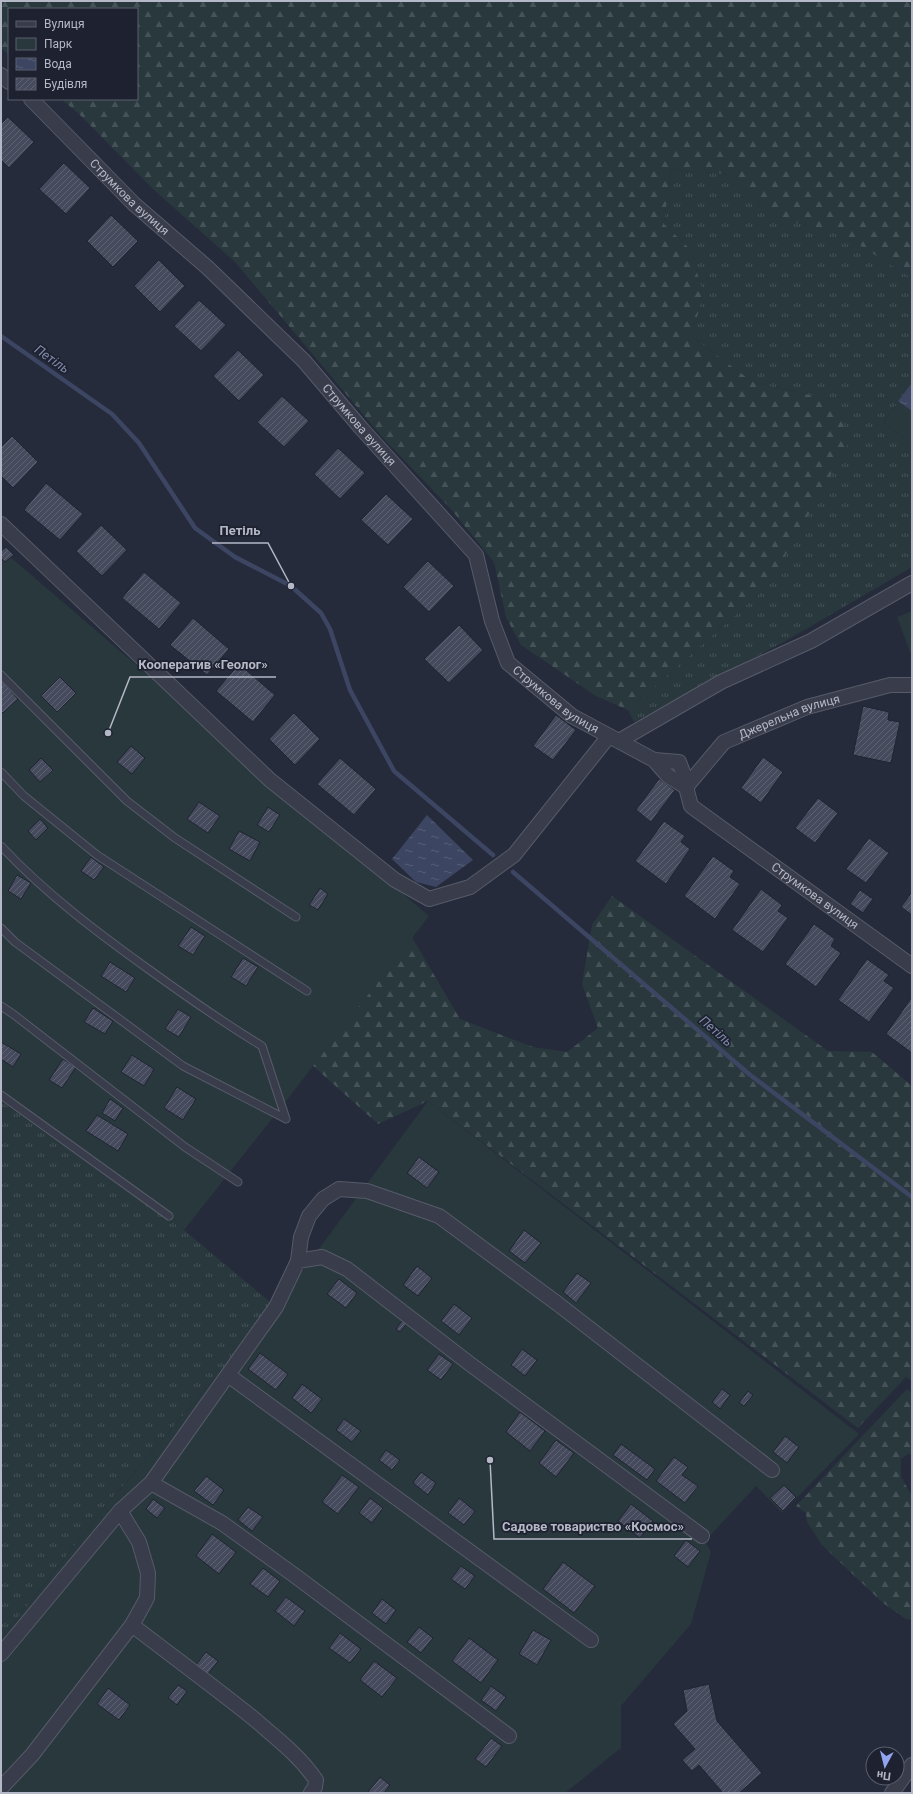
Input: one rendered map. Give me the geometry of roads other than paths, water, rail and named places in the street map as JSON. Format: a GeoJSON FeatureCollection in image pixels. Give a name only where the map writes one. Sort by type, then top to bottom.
{"type":"FeatureCollection","features":[{"type":"Feature","properties":{"kind":"street","name":"Струмкова вулиця"},"geometry":{"type":"LineString","coordinates":[[32,100],[134,204],[208,268],[304,361],[361,428],[476,555],[492,621],[508,663],[572,716],[654,760],[668,776],[687,786],[691,806],[912,966]]}},
{"type":"Feature","properties":{"kind":"street"},"geometry":{"type":"LineString","coordinates":[[1,524],[270,780],[395,880],[429,899],[470,887],[514,856],[614,739],[721,682],[810,641],[912,583]]}},
{"type":"Feature","properties":{"kind":"street","name":"Джерельна вулиця"},"geometry":{"type":"LineString","coordinates":[[687,786],[724,742],[807,707],[890,685],[912,684]]}},
{"type":"Feature","properties":{"kind":"street"},"geometry":{"type":"LineString","coordinates":[[1,1654],[120,1512],[151,1483],[276,1307],[298,1261],[301,1237],[309,1216],[323,1199],[339,1189],[367,1191],[439,1216],[558,1304],[772,1470]]}},
{"type":"Feature","properties":{"kind":"street"},"geometry":{"type":"LineString","coordinates":[[298,1261],[322,1257],[347,1268],[470,1364],[702,1536]]}},
{"type":"Feature","properties":{"kind":"street"},"geometry":{"type":"LineString","coordinates":[[228,1375],[591,1640]]}},
{"type":"Feature","properties":{"kind":"street"},"geometry":{"type":"LineString","coordinates":[[151,1483],[222,1523],[509,1736]]}},
{"type":"Feature","properties":{"kind":"street"},"geometry":{"type":"LineString","coordinates":[[1,1788],[32,1755],[132,1625],[147,1598],[148,1573],[139,1542],[120,1512]]}},
{"type":"Feature","properties":{"kind":"street"},"geometry":{"type":"LineString","coordinates":[[132,1625],[235,1704],[283,1744],[309,1769],[316,1780],[315,1787],[311,1793]]}},
{"type":"Feature","properties":{"kind":"street"},"geometry":{"type":"LineString","coordinates":[[892,1793],[912,1766]]}},
{"type":"Feature","properties":{"kind":"lane"},"geometry":{"type":"LineString","coordinates":[[1,675],[128,801],[175,838],[296,917]]}},
{"type":"Feature","properties":{"kind":"lane"},"geometry":{"type":"LineString","coordinates":[[1,772],[24,796],[97,855],[307,991]]}},
{"type":"Feature","properties":{"kind":"lane"},"geometry":{"type":"LineString","coordinates":[[1,846],[16,862],[93,930],[218,1019],[262,1046],[286,1119],[183,1066],[15,942],[1,928]]}},
{"type":"Feature","properties":{"kind":"lane"},"geometry":{"type":"LineString","coordinates":[[1,1006],[185,1147],[238,1182]]}},
{"type":"Feature","properties":{"kind":"lane"},"geometry":{"type":"LineString","coordinates":[[1,1095],[169,1216]]}},
{"type":"Feature","properties":{"kind":"water"},"geometry":{"type":"Polygon","coordinates":[[[912,383],[912,411],[898,401],[912,383]]]}},
{"type":"Feature","properties":{"kind":"water"},"geometry":{"type":"Polygon","coordinates":[[[427,815],[473,860],[436,887],[416,882],[392,859],[427,815]]]}},
{"type":"Feature","properties":{"kind":"waterway","name":"Петіль"},"geometry":{"type":"LineString","coordinates":[[1,336],[112,414],[139,443],[195,528],[235,557],[291,586],[321,613],[330,629],[350,690],[394,771],[493,855]]}},
{"type":"Feature","properties":{"kind":"waterway","name":"Петіль"},"geometry":{"type":"LineString","coordinates":[[513,872],[749,1074],[912,1197]]}},
{"type":"Feature","properties":{"kind":"place","name":"Петіль"},"geometry":{"type":"Point","coordinates":[291,586]}},
{"type":"Feature","properties":{"kind":"place","name":"Кооператив «Геолог»"},"geometry":{"type":"Point","coordinates":[108,733]}},
{"type":"Feature","properties":{"kind":"place","name":"Садове товариство «Космос»"},"geometry":{"type":"Point","coordinates":[490,1460]}}]}
